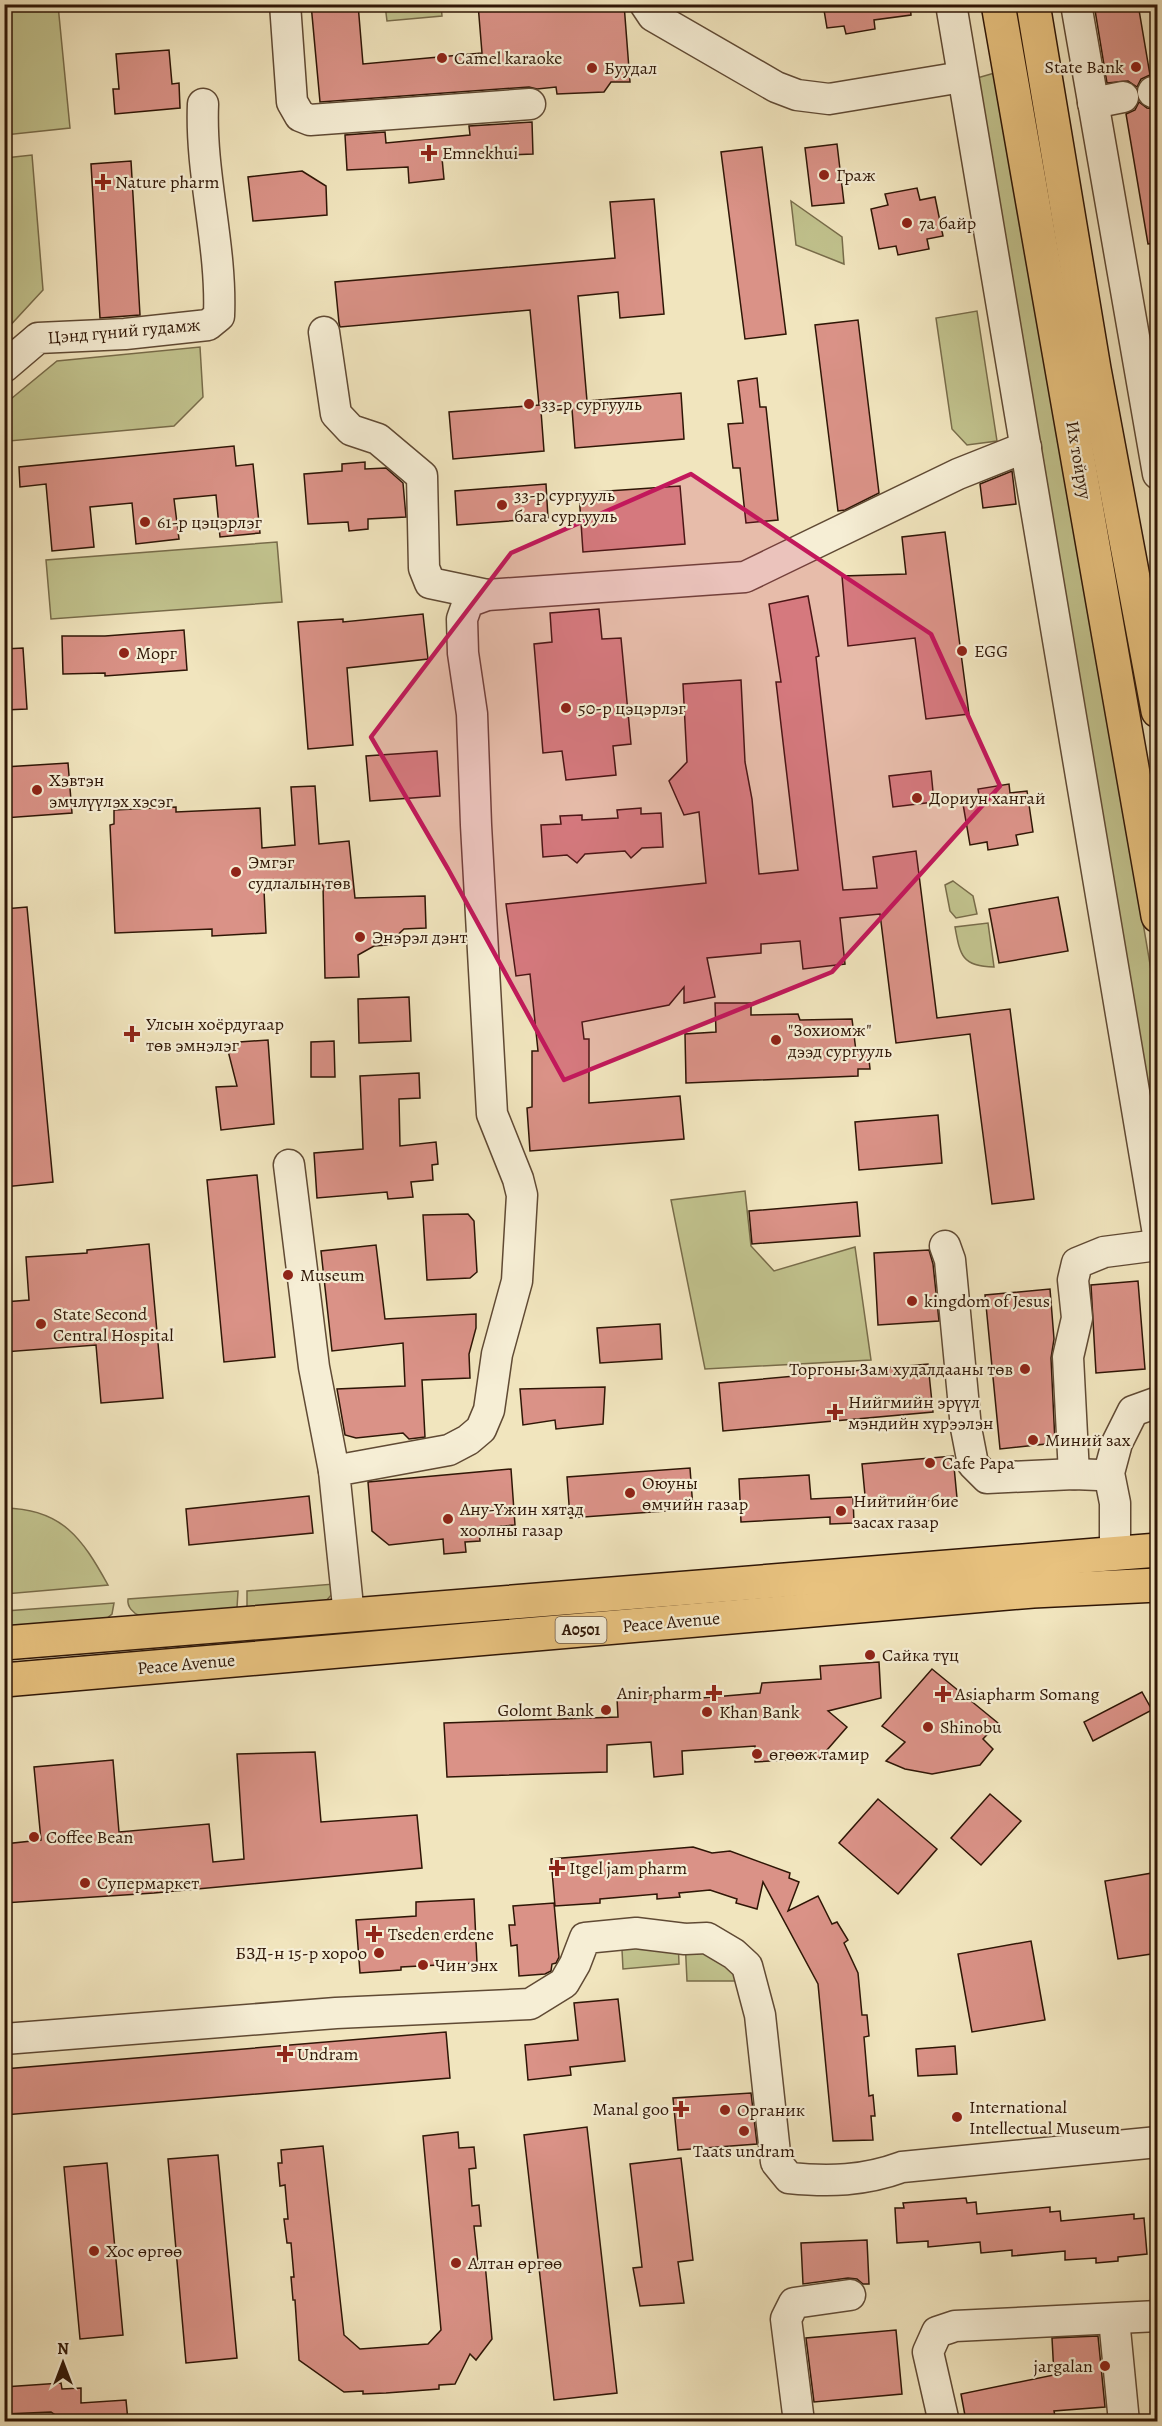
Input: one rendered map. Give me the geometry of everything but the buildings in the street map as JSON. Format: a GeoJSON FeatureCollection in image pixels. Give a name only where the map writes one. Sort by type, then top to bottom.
{"type":"FeatureCollection","features":[{"type":"Feature","properties":{"kind":"main road","name":"Их тойруу"},"geometry":{"type":"LineString","coordinates":[[998,4],[1158,916]]}},
{"type":"Feature","properties":{"kind":"main road","name":"Их тойруу"},"geometry":{"type":"LineString","coordinates":[[1033,4],[1094,369],[1158,711]]}},
{"type":"Feature","properties":{"kind":"main road","name":"Peace Avenue"},"geometry":{"type":"LineString","coordinates":[[4,1643],[1156,1549]]}},
{"type":"Feature","properties":{"kind":"main road","name":"Peace Avenue"},"geometry":{"type":"LineString","coordinates":[[4,1680],[1034,1591],[1158,1585]]}},
{"type":"Feature","properties":{"kind":"main road"},"geometry":{"type":"LineString","coordinates":[[1034,1591],[1088,1600],[1158,1602]]}},
{"type":"Feature","properties":{"kind":"street"},"geometry":{"type":"LineString","coordinates":[[285,4],[292,102],[300,116],[310,120],[530,104]]}},
{"type":"Feature","properties":{"kind":"street"},"geometry":{"type":"LineString","coordinates":[[645,4],[653,16],[776,87],[797,95],[829,99],[962,77]]}},
{"type":"Feature","properties":{"kind":"street"},"geometry":{"type":"LineString","coordinates":[[951,4],[1158,1234]]}},
{"type":"Feature","properties":{"kind":"street"},"geometry":{"type":"LineString","coordinates":[[1076,4],[1158,474]]}},
{"type":"Feature","properties":{"kind":"street"},"geometry":{"type":"LineString","coordinates":[[1093,103],[1123,97]]}},
{"type":"Feature","properties":{"kind":"street","name":"Цэнд гүний гудамж"},"geometry":{"type":"LineString","coordinates":[[4,367],[39,338],[125,334],[208,325],[219,316],[214,224],[202,136],[203,104]]}},
{"type":"Feature","properties":{"kind":"street"},"geometry":{"type":"LineString","coordinates":[[324,332],[336,414],[351,429],[378,439],[422,476],[424,568],[430,583],[487,595],[745,577],[958,474],[1026,447]]}},
{"type":"Feature","properties":{"kind":"street"},"geometry":{"type":"LineString","coordinates":[[334,1471],[449,1450],[468,1440],[481,1429],[489,1410],[497,1354],[517,1281],[522,1195],[518,1179],[492,1114],[472,714],[463,652],[462,619],[468,602],[487,595]]}},
{"type":"Feature","properties":{"kind":"street"},"geometry":{"type":"LineString","coordinates":[[289,1165],[314,1367],[334,1471],[349,1616]]}},
{"type":"Feature","properties":{"kind":"street"},"geometry":{"type":"LineString","coordinates":[[1074,1474],[1068,1357],[1077,1318],[1073,1280],[1077,1263],[1104,1252],[1158,1245]]}},
{"type":"Feature","properties":{"kind":"street"},"geometry":{"type":"LineString","coordinates":[[945,1246],[950,1260],[966,1428],[973,1464],[987,1478],[1109,1473]]}},
{"type":"Feature","properties":{"kind":"street"},"geometry":{"type":"LineString","coordinates":[[1115,1551],[1115,1503],[1109,1473],[1117,1443],[1133,1411],[1158,1402]]}},
{"type":"Feature","properties":{"kind":"street"},"geometry":{"type":"LineString","coordinates":[[4,2039],[336,2013],[530,2004],[564,1983],[575,1964],[585,1938],[636,1933],[685,1939],[707,1938],[734,1954],[747,1966],[760,2015],[776,2162],[789,2178],[825,2182],[855,2180],[902,2167],[1158,2142]]}},
{"type":"Feature","properties":{"kind":"street"},"geometry":{"type":"LineString","coordinates":[[799,2421],[786,2319],[794,2303],[850,2295]]}},
{"type":"Feature","properties":{"kind":"street"},"geometry":{"type":"LineString","coordinates":[[939,2421],[943,2418],[928,2352],[937,2331],[955,2326],[1158,2316]]}},
{"type":"Feature","properties":{"kind":"street"},"geometry":{"type":"LineString","coordinates":[[1114,2319],[1124,2421]]}},
{"type":"Feature","properties":{"kind":"highlighted area"},"geometry":{"type":"Polygon","coordinates":[[[691,474],[931,634],[1000,786],[832,972],[564,1080],[448,869],[371,737],[511,553],[691,474]]]}},
{"type":"Feature","properties":{"kind":"green space"},"geometry":{"type":"Polygon","coordinates":[[[5,4],[58,5],[70,128],[5,135],[5,4]]]}},
{"type":"Feature","properties":{"kind":"green space"},"geometry":{"type":"Polygon","coordinates":[[[385,5],[441,5],[442,16],[387,21],[385,5]]]}},
{"type":"Feature","properties":{"kind":"green space"},"geometry":{"type":"Polygon","coordinates":[[[998,72],[1157,1005],[1157,1147],[977,78],[998,72]]]}},
{"type":"Feature","properties":{"kind":"green space"},"geometry":{"type":"Polygon","coordinates":[[[32,155],[43,290],[5,331],[5,158],[32,155]]]}},
{"type":"Feature","properties":{"kind":"green space"},"geometry":{"type":"Polygon","coordinates":[[[791,201],[842,237],[844,264],[796,245],[791,201]]]}},
{"type":"Feature","properties":{"kind":"green space"},"geometry":{"type":"Polygon","coordinates":[[[977,311],[997,441],[967,445],[952,429],[936,318],[977,311]]]}},
{"type":"Feature","properties":{"kind":"green space"},"geometry":{"type":"Polygon","coordinates":[[[200,347],[203,397],[174,426],[9,441],[6,403],[57,361],[200,347]]]}},
{"type":"Feature","properties":{"kind":"green space"},"geometry":{"type":"Polygon","coordinates":[[[277,542],[282,602],[51,619],[46,560],[277,542]]]}},
{"type":"Feature","properties":{"kind":"green space"},"geometry":{"type":"Polygon","coordinates":[[[953,881],[973,896],[977,914],[956,918],[950,911],[945,885],[953,881]]]}},
{"type":"Feature","properties":{"kind":"green space"},"geometry":{"type":"Polygon","coordinates":[[[988,923],[994,967],[975,965],[964,957],[955,927],[988,923]]]}},
{"type":"Feature","properties":{"kind":"green space"},"geometry":{"type":"Polygon","coordinates":[[[745,1191],[751,1246],[774,1271],[855,1247],[871,1360],[705,1369],[671,1200],[745,1191]]]}},
{"type":"Feature","properties":{"kind":"green space"},"geometry":{"type":"Polygon","coordinates":[[[5,1508],[25,1510],[56,1520],[79,1540],[108,1585],[5,1594],[5,1508]]]}},
{"type":"Feature","properties":{"kind":"green space"},"geometry":{"type":"Polygon","coordinates":[[[334,1584],[333,1593],[326,1601],[247,1608],[247,1591],[334,1584]]]}},
{"type":"Feature","properties":{"kind":"green space"},"geometry":{"type":"Polygon","coordinates":[[[238,1591],[237,1608],[140,1616],[128,1605],[128,1599],[238,1591]]]}},
{"type":"Feature","properties":{"kind":"green space"},"geometry":{"type":"Polygon","coordinates":[[[114,1603],[112,1614],[106,1619],[5,1628],[5,1611],[114,1603]]]}},
{"type":"Feature","properties":{"kind":"green space"},"geometry":{"type":"Polygon","coordinates":[[[678,1937],[679,1964],[623,1969],[622,1950],[627,1943],[678,1937]]]}},
{"type":"Feature","properties":{"kind":"green space"},"geometry":{"type":"Polygon","coordinates":[[[685,1939],[762,1981],[687,1981],[685,1939]]]}},
{"type":"Feature","properties":{"kind":"place","name":"Camel karaoke"},"geometry":{"type":"Point","coordinates":[442,58]}},
{"type":"Feature","properties":{"kind":"place","name":"State Bank"},"geometry":{"type":"Point","coordinates":[1136,67]}},
{"type":"Feature","properties":{"kind":"place","name":"Буудал"},"geometry":{"type":"Point","coordinates":[592,68]}},
{"type":"Feature","properties":{"kind":"place","name":"Emnekhui"},"geometry":{"type":"Point","coordinates":[429,153]}},
{"type":"Feature","properties":{"kind":"place","name":"Граж"},"geometry":{"type":"Point","coordinates":[824,175]}},
{"type":"Feature","properties":{"kind":"place","name":"Nature pharm"},"geometry":{"type":"Point","coordinates":[103,182]}},
{"type":"Feature","properties":{"kind":"place","name":"7а байр"},"geometry":{"type":"Point","coordinates":[907,223]}},
{"type":"Feature","properties":{"kind":"place","name":"33-р сургууль"},"geometry":{"type":"Point","coordinates":[529,404]}},
{"type":"Feature","properties":{"kind":"place","name":"33-р сургууль бага сургууль"},"geometry":{"type":"Point","coordinates":[502,505]}},
{"type":"Feature","properties":{"kind":"place","name":"61-р цэцэрлэг"},"geometry":{"type":"Point","coordinates":[145,522]}},
{"type":"Feature","properties":{"kind":"place","name":"EGG"},"geometry":{"type":"Point","coordinates":[962,651]}},
{"type":"Feature","properties":{"kind":"place","name":"Морг"},"geometry":{"type":"Point","coordinates":[124,653]}},
{"type":"Feature","properties":{"kind":"place","name":"50-р цэцэрлэг"},"geometry":{"type":"Point","coordinates":[566,708]}},
{"type":"Feature","properties":{"kind":"place","name":"Хэвтэн эмчлүүлэх хэсэг"},"geometry":{"type":"Point","coordinates":[37,790]}},
{"type":"Feature","properties":{"kind":"place","name":"Дориун хангай"},"geometry":{"type":"Point","coordinates":[917,798]}},
{"type":"Feature","properties":{"kind":"place","name":"Эмгэг судлалын төв"},"geometry":{"type":"Point","coordinates":[236,872]}},
{"type":"Feature","properties":{"kind":"place","name":"Энэрэл дэнт"},"geometry":{"type":"Point","coordinates":[360,937]}},
{"type":"Feature","properties":{"kind":"place","name":"Улсын хоёрдугаар төв эмнэлэг"},"geometry":{"type":"Point","coordinates":[132,1034]}},
{"type":"Feature","properties":{"kind":"place","name":"\"Зохиомж\" дээд сургууль"},"geometry":{"type":"Point","coordinates":[776,1040]}},
{"type":"Feature","properties":{"kind":"place","name":"Museum"},"geometry":{"type":"Point","coordinates":[288,1275]}},
{"type":"Feature","properties":{"kind":"place","name":"kingdom of Jesus"},"geometry":{"type":"Point","coordinates":[912,1301]}},
{"type":"Feature","properties":{"kind":"place","name":"State Second Central Hospital"},"geometry":{"type":"Point","coordinates":[41,1324]}},
{"type":"Feature","properties":{"kind":"place","name":"Торгоны Зам худалдааны төв"},"geometry":{"type":"Point","coordinates":[1025,1369]}},
{"type":"Feature","properties":{"kind":"place","name":"Нийгмийн эрүүл мэндийн хүрээлэн"},"geometry":{"type":"Point","coordinates":[835,1412]}},
{"type":"Feature","properties":{"kind":"place","name":"Миний зах"},"geometry":{"type":"Point","coordinates":[1033,1440]}},
{"type":"Feature","properties":{"kind":"place","name":"Cafe Papa"},"geometry":{"type":"Point","coordinates":[930,1463]}},
{"type":"Feature","properties":{"kind":"place","name":"Оюуны өмчийн газар"},"geometry":{"type":"Point","coordinates":[630,1493]}},
{"type":"Feature","properties":{"kind":"place","name":"Нийтийн бие засах газар"},"geometry":{"type":"Point","coordinates":[841,1511]}},
{"type":"Feature","properties":{"kind":"place","name":"Ану-Үжин хятад хоолны газар"},"geometry":{"type":"Point","coordinates":[448,1519]}},
{"type":"Feature","properties":{"kind":"place","name":"Сайка түц"},"geometry":{"type":"Point","coordinates":[870,1655]}},
{"type":"Feature","properties":{"kind":"place","name":"Anir pharm"},"geometry":{"type":"Point","coordinates":[714,1693]}},
{"type":"Feature","properties":{"kind":"place","name":"Asiapharm Somang"},"geometry":{"type":"Point","coordinates":[943,1694]}},
{"type":"Feature","properties":{"kind":"place","name":"Golomt Bank"},"geometry":{"type":"Point","coordinates":[606,1710]}},
{"type":"Feature","properties":{"kind":"place","name":"Khan Bank"},"geometry":{"type":"Point","coordinates":[707,1712]}},
{"type":"Feature","properties":{"kind":"place","name":"Shinobu"},"geometry":{"type":"Point","coordinates":[928,1727]}},
{"type":"Feature","properties":{"kind":"place","name":"өгөөж тамир"},"geometry":{"type":"Point","coordinates":[757,1754]}},
{"type":"Feature","properties":{"kind":"place","name":"Coffee Bean"},"geometry":{"type":"Point","coordinates":[34,1837]}},
{"type":"Feature","properties":{"kind":"place","name":"Itgel jam pharm"},"geometry":{"type":"Point","coordinates":[557,1868]}},
{"type":"Feature","properties":{"kind":"place","name":"Супермаркет"},"geometry":{"type":"Point","coordinates":[85,1883]}},
{"type":"Feature","properties":{"kind":"place","name":"Tseden erdene"},"geometry":{"type":"Point","coordinates":[374,1934]}},
{"type":"Feature","properties":{"kind":"place","name":"БЗД-н 15-р хороо"},"geometry":{"type":"Point","coordinates":[379,1953]}},
{"type":"Feature","properties":{"kind":"place","name":"Чин энх"},"geometry":{"type":"Point","coordinates":[423,1965]}},
{"type":"Feature","properties":{"kind":"place","name":"Undram"},"geometry":{"type":"Point","coordinates":[285,2054]}},
{"type":"Feature","properties":{"kind":"place","name":"Manal goo"},"geometry":{"type":"Point","coordinates":[681,2109]}},
{"type":"Feature","properties":{"kind":"place","name":"Органик"},"geometry":{"type":"Point","coordinates":[725,2110]}},
{"type":"Feature","properties":{"kind":"place","name":"International Intellectual Museum"},"geometry":{"type":"Point","coordinates":[957,2117]}},
{"type":"Feature","properties":{"kind":"place","name":"Taats undram"},"geometry":{"type":"Point","coordinates":[744,2131]}},
{"type":"Feature","properties":{"kind":"place","name":"Хос өргөө"},"geometry":{"type":"Point","coordinates":[94,2251]}},
{"type":"Feature","properties":{"kind":"place","name":"Алтан өргөө"},"geometry":{"type":"Point","coordinates":[456,2263]}},
{"type":"Feature","properties":{"kind":"place","name":"jargalan"},"geometry":{"type":"Point","coordinates":[1105,2366]}}]}
